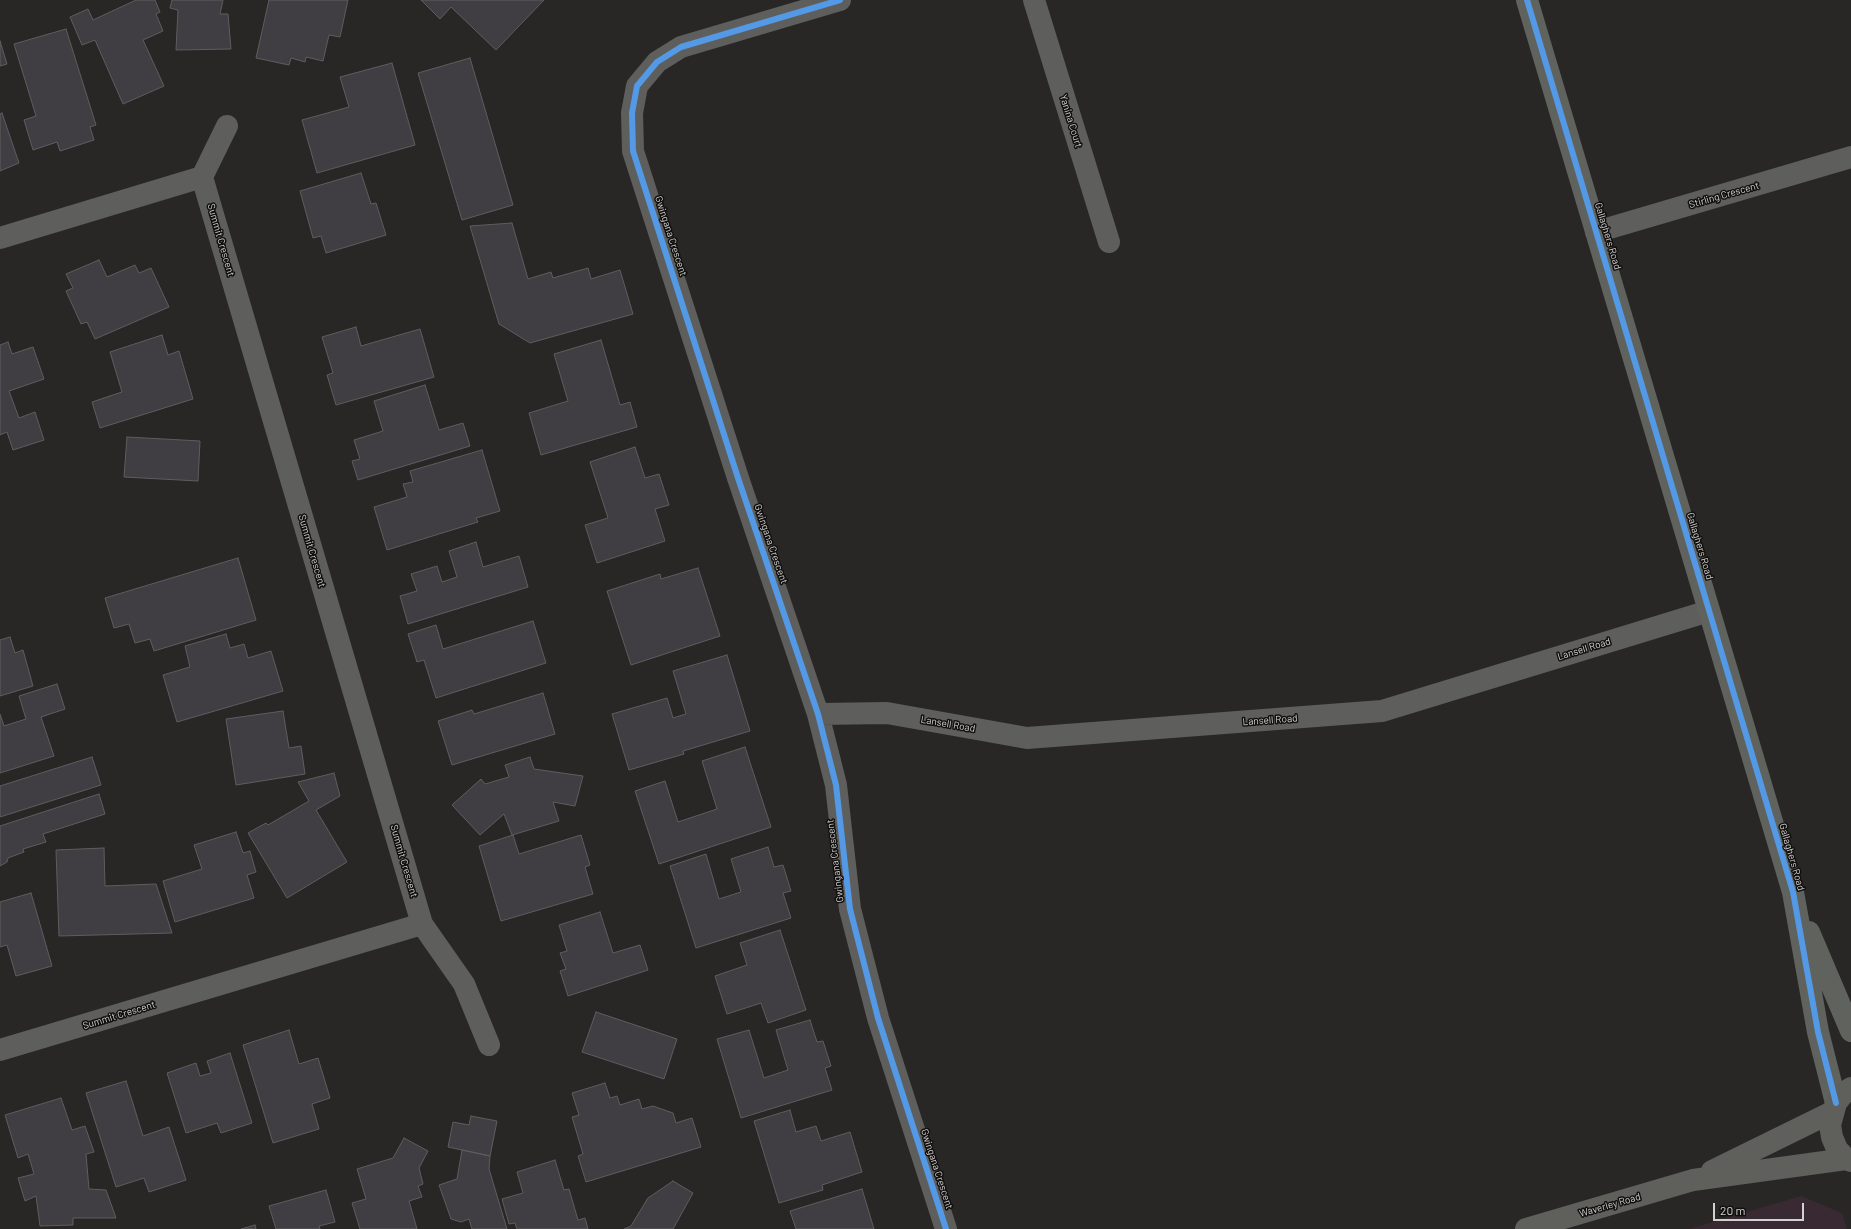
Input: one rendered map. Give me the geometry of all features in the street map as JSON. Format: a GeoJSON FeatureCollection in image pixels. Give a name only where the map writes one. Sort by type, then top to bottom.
{"type":"FeatureCollection","features":[{"type":"Feature","properties":{"kind":"main road"},"geometry":{"type":"LineString","coordinates":[[1840,1101],[1830,1125],[1832,1137],[1837,1149],[1848,1160]]}},
{"type":"Feature","properties":{"kind":"main road","name":"Waverley Road"},"geometry":{"type":"LineString","coordinates":[[1693,1180],[1840,1101]]}},
{"type":"Feature","properties":{"kind":"main road","name":"Waverley Road"},"geometry":{"type":"LineString","coordinates":[[1526,1229],[1693,1180],[1848,1160]]}},
{"type":"Feature","properties":{"kind":"street","name":"Gwingana Crescent"},"geometry":{"type":"LineString","coordinates":[[840,0],[681,47],[657,62],[637,86],[632,113],[633,151],[736,470],[818,714],[836,786],[852,916],[878,1018],[946,1229]]}},
{"type":"Feature","properties":{"kind":"street","name":"Yanina Court"},"geometry":{"type":"LineString","coordinates":[[1034,0],[1109,242]]}},
{"type":"Feature","properties":{"kind":"street","name":"Gallaghers Road"},"geometry":{"type":"LineString","coordinates":[[1527,0],[1793,892],[1851,1031]]}},
{"type":"Feature","properties":{"kind":"street"},"geometry":{"type":"LineString","coordinates":[[0,238],[202,177],[227,126]]}},
{"type":"Feature","properties":{"kind":"street","name":"Stirling Crescent"},"geometry":{"type":"LineString","coordinates":[[1596,232],[1851,157]]}},
{"type":"Feature","properties":{"kind":"street","name":"Summit Crescent"},"geometry":{"type":"LineString","coordinates":[[202,177],[422,924],[464,984],[489,1045]]}},
{"type":"Feature","properties":{"kind":"street","name":"Lansell Road"},"geometry":{"type":"LineString","coordinates":[[818,714],[887,713],[1027,738],[1382,711],[1709,611]]}},
{"type":"Feature","properties":{"kind":"street","name":"Gallaghers Road"},"geometry":{"type":"LineString","coordinates":[[1793,892],[1818,1032],[1840,1101]]}},
{"type":"Feature","properties":{"kind":"street","name":"Summit Crescent"},"geometry":{"type":"LineString","coordinates":[[0,1050],[422,924]]}},
{"type":"Feature","properties":{"kind":"shaded area"},"geometry":{"type":"Polygon","coordinates":[[[1801,1196],[1842,1213],[1847,1229],[1689,1229],[1801,1196]]]}},
{"type":"Feature","properties":{"kind":"building"},"geometry":{"type":"Polygon","coordinates":[[[136,0],[155,0],[160,12],[156,14],[163,31],[143,40],[164,86],[123,104],[95,40],[82,45],[70,17],[88,9],[93,20],[136,0]]]}},
{"type":"Feature","properties":{"kind":"building"},"geometry":{"type":"Polygon","coordinates":[[[172,0],[223,0],[220,14],[228,14],[231,49],[176,50],[178,10],[170,8],[172,0]]]}},
{"type":"Feature","properties":{"kind":"building"},"geometry":{"type":"Polygon","coordinates":[[[269,0],[348,0],[340,37],[329,35],[323,61],[306,57],[305,62],[291,58],[289,65],[256,58],[269,0]]]}},
{"type":"Feature","properties":{"kind":"building"},"geometry":{"type":"Polygon","coordinates":[[[421,0],[544,0],[496,50],[451,7],[440,19],[421,0]]]}},
{"type":"Feature","properties":{"kind":"building"},"geometry":{"type":"Polygon","coordinates":[[[66,29],[96,125],[90,127],[94,140],[60,151],[57,142],[33,150],[24,120],[36,116],[14,44],[66,29]]]}},
{"type":"Feature","properties":{"kind":"building"},"geometry":{"type":"Polygon","coordinates":[[[0,41],[7,64],[0,66],[0,41]]]}},
{"type":"Feature","properties":{"kind":"building"},"geometry":{"type":"Polygon","coordinates":[[[470,58],[513,205],[462,220],[418,73],[470,58]]]}},
{"type":"Feature","properties":{"kind":"building"},"geometry":{"type":"Polygon","coordinates":[[[392,63],[415,145],[317,173],[302,120],[349,107],[340,77],[392,63]]]}},
{"type":"Feature","properties":{"kind":"building"},"geometry":{"type":"Polygon","coordinates":[[[2,113],[19,163],[0,171],[0,114],[2,113]]]}},
{"type":"Feature","properties":{"kind":"building"},"geometry":{"type":"Polygon","coordinates":[[[361,173],[371,204],[376,203],[386,235],[326,253],[321,236],[313,238],[300,191],[361,173]]]}},
{"type":"Feature","properties":{"kind":"building"},"geometry":{"type":"Polygon","coordinates":[[[512,223],[528,279],[551,272],[553,278],[588,268],[591,279],[620,270],[633,314],[530,343],[499,324],[470,226],[512,223]]]}},
{"type":"Feature","properties":{"kind":"building"},"geometry":{"type":"Polygon","coordinates":[[[99,260],[107,277],[135,265],[139,273],[151,268],[169,307],[95,339],[87,322],[81,324],[66,291],[73,288],[66,274],[99,260]]]}},
{"type":"Feature","properties":{"kind":"building"},"geometry":{"type":"Polygon","coordinates":[[[356,327],[361,346],[420,329],[434,377],[336,405],[327,375],[333,373],[322,337],[356,327]]]}},
{"type":"Feature","properties":{"kind":"building"},"geometry":{"type":"Polygon","coordinates":[[[162,335],[168,355],[179,351],[193,399],[100,428],[92,402],[122,392],[110,352],[162,335]]]}},
{"type":"Feature","properties":{"kind":"building"},"geometry":{"type":"Polygon","coordinates":[[[601,340],[620,405],[630,402],[637,427],[541,455],[529,413],[568,401],[554,354],[601,340]]]}},
{"type":"Feature","properties":{"kind":"building"},"geometry":{"type":"Polygon","coordinates":[[[8,342],[12,354],[33,347],[44,379],[9,391],[19,418],[35,412],[44,440],[13,450],[7,432],[0,435],[0,345],[8,342]]]}},
{"type":"Feature","properties":{"kind":"building"},"geometry":{"type":"Polygon","coordinates":[[[425,385],[439,430],[463,423],[470,446],[358,480],[352,461],[360,459],[354,440],[383,431],[374,401],[425,385]]]}},
{"type":"Feature","properties":{"kind":"building"},"geometry":{"type":"Polygon","coordinates":[[[127,437],[200,441],[198,481],[124,477],[127,437]]]}},
{"type":"Feature","properties":{"kind":"building"},"geometry":{"type":"Polygon","coordinates":[[[635,447],[645,478],[659,474],[669,505],[655,509],[665,541],[597,563],[585,525],[608,518],[590,462],[635,447]]]}},
{"type":"Feature","properties":{"kind":"building"},"geometry":{"type":"Polygon","coordinates":[[[482,450],[500,511],[476,518],[478,522],[387,550],[374,507],[407,497],[403,484],[413,482],[410,471],[482,450]]]}},
{"type":"Feature","properties":{"kind":"building"},"geometry":{"type":"Polygon","coordinates":[[[476,542],[483,567],[519,556],[528,587],[408,624],[400,596],[417,591],[411,574],[437,566],[442,582],[457,577],[449,551],[476,542]]]}},
{"type":"Feature","properties":{"kind":"building"},"geometry":{"type":"Polygon","coordinates":[[[238,558],[256,620],[154,651],[150,639],[135,643],[129,624],[114,628],[105,598],[238,558]]]}},
{"type":"Feature","properties":{"kind":"building"},"geometry":{"type":"Polygon","coordinates":[[[698,568],[720,636],[631,665],[607,591],[660,574],[661,579],[698,568]]]}},
{"type":"Feature","properties":{"kind":"building"},"geometry":{"type":"Polygon","coordinates":[[[533,621],[546,663],[436,698],[424,660],[417,662],[408,634],[436,625],[443,649],[533,621]]]}},
{"type":"Feature","properties":{"kind":"building"},"geometry":{"type":"Polygon","coordinates":[[[226,634],[230,648],[244,644],[248,658],[271,651],[283,691],[177,722],[163,675],[190,667],[185,646],[226,634]]]}},
{"type":"Feature","properties":{"kind":"building"},"geometry":{"type":"Polygon","coordinates":[[[10,637],[15,653],[23,650],[33,686],[0,696],[0,640],[10,637]]]}},
{"type":"Feature","properties":{"kind":"building"},"geometry":{"type":"Polygon","coordinates":[[[727,655],[750,731],[683,751],[684,754],[629,770],[612,714],[667,698],[673,718],[686,714],[673,671],[727,655]]]}},
{"type":"Feature","properties":{"kind":"building"},"geometry":{"type":"Polygon","coordinates":[[[57,684],[65,709],[41,717],[54,756],[0,773],[0,714],[4,726],[26,719],[19,696],[57,684]]]}},
{"type":"Feature","properties":{"kind":"building"},"geometry":{"type":"Polygon","coordinates":[[[543,693],[555,734],[452,765],[438,721],[472,710],[474,714],[543,693]]]}},
{"type":"Feature","properties":{"kind":"building"},"geometry":{"type":"Polygon","coordinates":[[[283,711],[289,748],[301,746],[305,774],[236,785],[226,719],[283,711]]]}},
{"type":"Feature","properties":{"kind":"building"},"geometry":{"type":"Polygon","coordinates":[[[745,747],[771,827],[659,864],[635,791],[665,781],[678,822],[717,809],[702,761],[745,747]]]}},
{"type":"Feature","properties":{"kind":"building"},"geometry":{"type":"Polygon","coordinates":[[[92,757],[101,785],[0,817],[0,786],[92,757]]]}},
{"type":"Feature","properties":{"kind":"building"},"geometry":{"type":"Polygon","coordinates":[[[530,757],[534,769],[583,776],[575,806],[553,802],[559,821],[512,835],[504,814],[480,835],[452,805],[481,779],[485,784],[509,777],[505,765],[530,757]]]}},
{"type":"Feature","properties":{"kind":"building"},"geometry":{"type":"Polygon","coordinates":[[[334,773],[340,796],[316,810],[347,862],[287,898],[248,833],[266,823],[268,825],[309,801],[298,782],[334,773]]]}},
{"type":"Feature","properties":{"kind":"building"},"geometry":{"type":"Polygon","coordinates":[[[99,794],[105,814],[43,834],[46,842],[23,849],[24,852],[8,858],[7,862],[0,866],[0,826],[99,794]]]}},
{"type":"Feature","properties":{"kind":"building"},"geometry":{"type":"Polygon","coordinates":[[[236,832],[243,853],[250,851],[256,872],[247,875],[254,898],[175,922],[163,881],[202,869],[194,845],[236,832]]]}},
{"type":"Feature","properties":{"kind":"building"},"geometry":{"type":"Polygon","coordinates":[[[513,835],[519,854],[581,835],[590,865],[585,867],[593,894],[501,921],[479,846],[513,835]]]}},
{"type":"Feature","properties":{"kind":"building"},"geometry":{"type":"Polygon","coordinates":[[[768,847],[774,867],[783,865],[791,891],[783,893],[791,918],[696,948],[670,866],[706,854],[719,899],[741,892],[731,859],[768,847]]]}},
{"type":"Feature","properties":{"kind":"building"},"geometry":{"type":"Polygon","coordinates":[[[104,848],[105,886],[156,884],[172,933],[59,936],[56,850],[104,848]]]}},
{"type":"Feature","properties":{"kind":"building"},"geometry":{"type":"Polygon","coordinates":[[[31,893],[52,966],[16,976],[7,945],[0,947],[0,902],[31,893]]]}},
{"type":"Feature","properties":{"kind":"building"},"geometry":{"type":"Polygon","coordinates":[[[600,912],[613,953],[640,945],[648,970],[568,996],[560,971],[566,969],[560,953],[567,951],[559,925],[600,912]]]}},
{"type":"Feature","properties":{"kind":"building"},"geometry":{"type":"Polygon","coordinates":[[[780,930],[806,1010],[768,1023],[761,1003],[727,1014],[715,976],[747,965],[740,943],[780,930]]]}},
{"type":"Feature","properties":{"kind":"building"},"geometry":{"type":"Polygon","coordinates":[[[596,1012],[677,1039],[664,1079],[582,1052],[596,1012]]]}},
{"type":"Feature","properties":{"kind":"building"},"geometry":{"type":"Polygon","coordinates":[[[810,1020],[817,1042],[823,1041],[831,1066],[825,1068],[832,1090],[741,1118],[717,1039],[749,1030],[764,1078],[788,1070],[776,1030],[810,1020]]]}},
{"type":"Feature","properties":{"kind":"building"},"geometry":{"type":"Polygon","coordinates":[[[289,1030],[299,1064],[318,1058],[330,1098],[312,1104],[319,1129],[273,1143],[243,1045],[289,1030]]]}},
{"type":"Feature","properties":{"kind":"building"},"geometry":{"type":"Polygon","coordinates":[[[230,1053],[252,1123],[221,1133],[217,1123],[186,1133],[167,1073],[196,1063],[200,1076],[211,1073],[207,1061],[230,1053]]]}},
{"type":"Feature","properties":{"kind":"building"},"geometry":{"type":"Polygon","coordinates":[[[126,1081],[143,1136],[169,1127],[186,1180],[149,1192],[144,1178],[116,1187],[86,1093],[126,1081]]]}},
{"type":"Feature","properties":{"kind":"building"},"geometry":{"type":"Polygon","coordinates":[[[605,1083],[610,1098],[617,1096],[620,1105],[639,1099],[642,1109],[653,1106],[673,1113],[676,1123],[692,1118],[701,1147],[586,1182],[578,1156],[583,1154],[572,1117],[579,1115],[572,1093],[605,1083]]]}},
{"type":"Feature","properties":{"kind":"building"},"geometry":{"type":"Polygon","coordinates":[[[61,1098],[72,1130],[85,1126],[94,1152],[86,1154],[89,1189],[106,1190],[116,1218],[73,1218],[73,1225],[40,1226],[36,1196],[25,1201],[18,1178],[34,1174],[28,1154],[18,1158],[5,1115],[61,1098]]]}},
{"type":"Feature","properties":{"kind":"building"},"geometry":{"type":"Polygon","coordinates":[[[790,1110],[796,1132],[816,1126],[821,1141],[850,1132],[862,1172],[822,1185],[823,1190],[779,1203],[754,1121],[790,1110]]]}},
{"type":"Feature","properties":{"kind":"building"},"geometry":{"type":"Polygon","coordinates":[[[471,1116],[497,1121],[490,1156],[448,1147],[453,1122],[469,1125],[471,1116]]]}},
{"type":"Feature","properties":{"kind":"building"},"geometry":{"type":"Polygon","coordinates":[[[404,1138],[428,1151],[419,1168],[423,1184],[418,1186],[422,1197],[409,1201],[417,1229],[360,1229],[352,1203],[366,1199],[357,1169],[393,1158],[404,1138]]]}},
{"type":"Feature","properties":{"kind":"building"},"geometry":{"type":"Polygon","coordinates":[[[462,1150],[490,1156],[489,1169],[507,1229],[472,1229],[469,1219],[461,1222],[451,1219],[439,1185],[457,1179],[462,1150]]]}},
{"type":"Feature","properties":{"kind":"building"},"geometry":{"type":"Polygon","coordinates":[[[555,1160],[564,1190],[569,1189],[578,1220],[585,1218],[588,1229],[517,1229],[515,1223],[509,1224],[502,1199],[523,1193],[517,1172],[555,1160]]]}},
{"type":"Feature","properties":{"kind":"building"},"geometry":{"type":"Polygon","coordinates":[[[673,1181],[693,1193],[673,1229],[624,1229],[631,1226],[648,1198],[673,1181]]]}},
{"type":"Feature","properties":{"kind":"building"},"geometry":{"type":"Polygon","coordinates":[[[862,1189],[874,1229],[796,1229],[790,1211],[862,1189]]]}},
{"type":"Feature","properties":{"kind":"building"},"geometry":{"type":"Polygon","coordinates":[[[326,1190],[335,1222],[319,1226],[320,1229],[276,1229],[269,1206],[326,1190]]]}},
{"type":"Feature","properties":{"kind":"building"},"geometry":{"type":"Polygon","coordinates":[[[255,1225],[256,1229],[241,1229],[255,1225]]]}},
{"type":"Feature","properties":{"kind":"cycle path"},"geometry":{"type":"LineString","coordinates":[[840,0],[681,47],[657,62],[637,86],[632,113],[633,151],[738,478],[818,714],[836,785],[850,909],[878,1018],[946,1229]]}},
{"type":"Feature","properties":{"kind":"cycle path"},"geometry":{"type":"LineString","coordinates":[[1527,0],[1793,892],[1818,1032],[1836,1103]]}}]}
